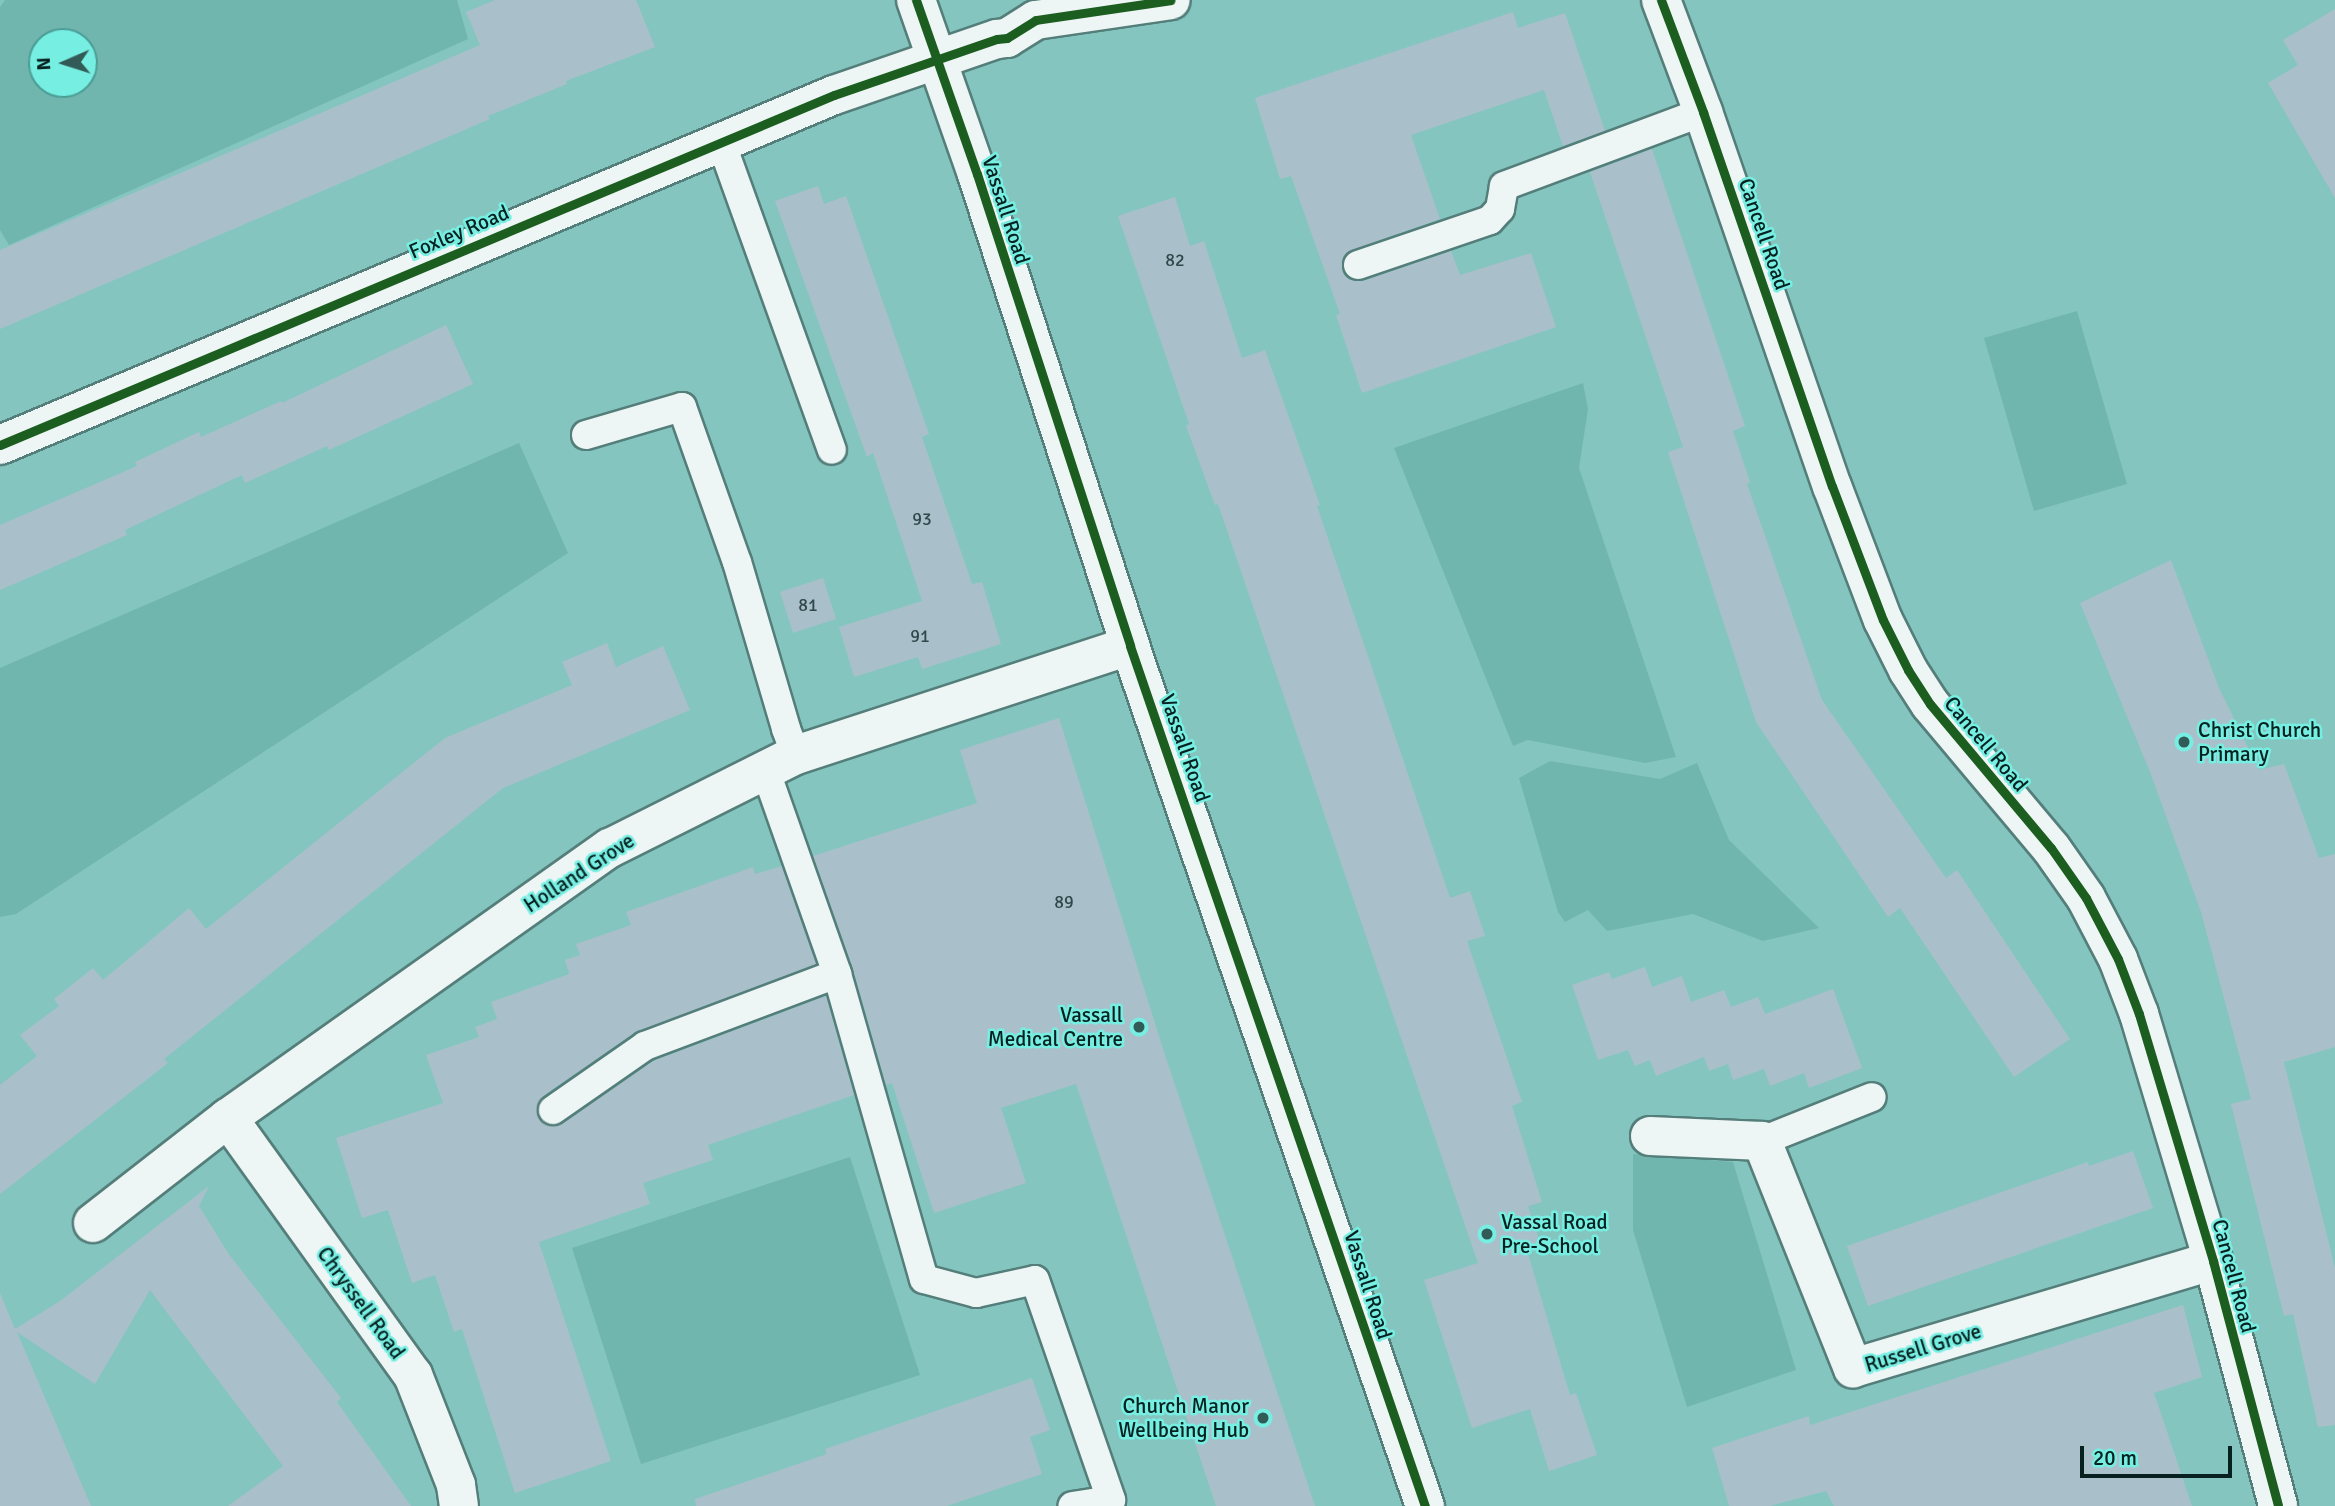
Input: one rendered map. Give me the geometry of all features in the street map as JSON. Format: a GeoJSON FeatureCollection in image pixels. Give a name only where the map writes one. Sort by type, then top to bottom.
{"type":"FeatureCollection","features":[{"type":"Feature","properties":{"kind":"street","name":"Vassall Road"},"geometry":{"type":"LineString","coordinates":[[916,0],[977,174],[1130,646],[1425,1506]]}},
{"type":"Feature","properties":{"kind":"street","name":"Foxley Road"},"geometry":{"type":"LineString","coordinates":[[0,445],[834,95],[997,38],[1007,38],[1037,20],[1171,0]]}},
{"type":"Feature","properties":{"kind":"street","name":"Cancell Road"},"geometry":{"type":"LineString","coordinates":[[1661,0],[1703,112],[1832,485],[1883,620],[1908,670],[1930,704],[2051,848],[2086,898],[2118,959],[2139,1014],[2213,1261],[2278,1506]]}},
{"type":"Feature","properties":{"kind":"street","name":"Holland Grove"},"geometry":{"type":"LineString","coordinates":[[93,1223],[228,1118],[610,848],[781,762],[1130,646]]}},
{"type":"Feature","properties":{"kind":"street","name":"Chryssell Road"},"geometry":{"type":"LineString","coordinates":[[228,1118],[413,1375],[456,1485],[459,1506]]}},
{"type":"Feature","properties":{"kind":"street"},"geometry":{"type":"LineString","coordinates":[[1650,1136],[1762,1141]]}},
{"type":"Feature","properties":{"kind":"street","name":"Russell Grove"},"geometry":{"type":"LineString","coordinates":[[1762,1141],[1853,1368],[2213,1261]]}},
{"type":"Feature","properties":{"kind":"lane"},"geometry":{"type":"LineString","coordinates":[[1358,265],[1490,220],[1500,209],[1504,187],[1512,183],[1703,112]]}},
{"type":"Feature","properties":{"kind":"lane"},"geometry":{"type":"LineString","coordinates":[[721,142],[832,450]]}},
{"type":"Feature","properties":{"kind":"lane"},"geometry":{"type":"LineString","coordinates":[[586,435],[682,407],[737,562],[786,729],[781,762],[837,974],[923,1279],[976,1293],[1035,1280],[1111,1500],[1072,1506]]}},
{"type":"Feature","properties":{"kind":"lane"},"geometry":{"type":"LineString","coordinates":[[553,1110],[645,1046],[837,974]]}},
{"type":"Feature","properties":{"kind":"lane"},"geometry":{"type":"LineString","coordinates":[[1762,1141],[1872,1097]]}},
{"type":"Feature","properties":{"kind":"green space"},"geometry":{"type":"Polygon","coordinates":[[[5,0],[457,0],[468,39],[9,245],[0,230],[0,7],[5,0]]]}},
{"type":"Feature","properties":{"kind":"green space"},"geometry":{"type":"Polygon","coordinates":[[[2077,311],[2127,484],[2034,511],[1984,338],[2077,311]]]}},
{"type":"Feature","properties":{"kind":"green space"},"geometry":{"type":"Polygon","coordinates":[[[1583,383],[1588,409],[1579,468],[1676,757],[1645,763],[1528,740],[1513,746],[1394,448],[1583,383]]]}},
{"type":"Feature","properties":{"kind":"green space"},"geometry":{"type":"Polygon","coordinates":[[[519,443],[568,553],[16,914],[0,917],[0,668],[519,443]]]}},
{"type":"Feature","properties":{"kind":"green space"},"geometry":{"type":"Polygon","coordinates":[[[1550,761],[1660,779],[1697,763],[1729,840],[1819,928],[1763,941],[1693,914],[1607,931],[1588,910],[1565,922],[1558,912],[1519,778],[1550,761]]]}},
{"type":"Feature","properties":{"kind":"green space"},"geometry":{"type":"Polygon","coordinates":[[[1633,1154],[1733,1162],[1796,1370],[1687,1407],[1633,1230],[1633,1154]]]}},
{"type":"Feature","properties":{"kind":"green space"},"geometry":{"type":"Polygon","coordinates":[[[850,1157],[920,1375],[641,1464],[572,1248],[850,1157]]]}},
{"type":"Feature","properties":{"kind":"building"},"geometry":{"type":"Polygon","coordinates":[[[495,0],[636,0],[655,47],[566,81],[567,84],[488,116],[490,119],[0,329],[0,250],[480,45],[466,12],[495,0]]]}},
{"type":"Feature","properties":{"kind":"building"},"geometry":{"type":"Polygon","coordinates":[[[2335,9],[2335,198],[2268,83],[2298,65],[2283,40],[2335,9]]]}},
{"type":"Feature","properties":{"kind":"building"},"geometry":{"type":"Polygon","coordinates":[[[1513,12],[1518,28],[1565,13],[1605,131],[1563,146],[1544,90],[1411,135],[1440,219],[1352,250],[1345,255],[1342,270],[1348,278],[1363,281],[1451,251],[1460,275],[1531,253],[1556,327],[1362,393],[1336,315],[1340,314],[1291,176],[1280,179],[1255,98],[1513,12]]]}},
{"type":"Feature","properties":{"kind":"building"},"geometry":{"type":"Polygon","coordinates":[[[1652,149],[1745,426],[1733,431],[1750,482],[1747,484],[1822,700],[1946,878],[1957,870],[2070,1039],[2014,1077],[1900,908],[1888,917],[1756,722],[1668,452],[1683,447],[1590,172],[1652,149]]]}},
{"type":"Feature","properties":{"kind":"building"},"geometry":{"type":"Polygon","coordinates":[[[818,186],[824,204],[846,196],[929,434],[922,437],[972,584],[982,582],[1001,644],[922,669],[918,657],[854,677],[839,627],[922,601],[873,453],[867,457],[775,201],[818,186]]]}},
{"type":"Feature","properties":{"kind":"building"},"geometry":{"type":"Polygon","coordinates":[[[1175,197],[1190,246],[1204,241],[1242,358],[1265,350],[1320,505],[1317,506],[1450,898],[1470,891],[1485,936],[1467,941],[1522,1102],[1512,1106],[1542,1202],[1528,1206],[1540,1242],[1526,1247],[1570,1395],[1576,1393],[1597,1455],[1549,1471],[1530,1409],[1472,1428],[1424,1280],[1478,1263],[1218,504],[1215,505],[1186,426],[1189,424],[1118,216],[1175,197]]]}},
{"type":"Feature","properties":{"kind":"building"},"geometry":{"type":"Polygon","coordinates":[[[446,325],[473,384],[329,450],[327,446],[245,483],[242,475],[125,530],[127,535],[0,590],[0,525],[137,466],[135,462],[199,432],[201,437],[281,401],[282,403],[446,325]]]}},
{"type":"Feature","properties":{"kind":"building"},"geometry":{"type":"Polygon","coordinates":[[[2171,560],[2219,688],[2259,770],[2284,764],[2319,858],[2335,854],[2335,1047],[2284,1062],[2335,1268],[2335,1425],[2318,1427],[2293,1314],[2284,1316],[2231,1104],[2251,1099],[2201,912],[2150,772],[2080,603],[2171,560]]]}},
{"type":"Feature","properties":{"kind":"building"},"geometry":{"type":"Polygon","coordinates":[[[823,578],[836,619],[793,633],[780,592],[823,578]]]}},
{"type":"Feature","properties":{"kind":"building"},"geometry":{"type":"Polygon","coordinates":[[[607,643],[616,667],[663,646],[690,710],[503,788],[164,1059],[168,1063],[0,1194],[0,1085],[37,1056],[20,1035],[59,1006],[54,999],[93,968],[103,980],[189,908],[206,929],[445,738],[572,685],[562,662],[607,643]]]}},
{"type":"Feature","properties":{"kind":"building"},"geometry":{"type":"Polygon","coordinates":[[[1059,718],[1165,1055],[1315,1506],[1216,1506],[1076,1084],[1001,1108],[1026,1183],[934,1213],[892,1083],[886,1085],[853,969],[813,856],[977,803],[960,750],[1059,718]]]}},
{"type":"Feature","properties":{"kind":"building"},"geometry":{"type":"Polygon","coordinates":[[[782,866],[816,964],[636,1032],[543,1096],[537,1112],[547,1125],[562,1124],[653,1061],[826,996],[854,1095],[708,1145],[713,1160],[643,1183],[650,1204],[539,1242],[611,1461],[515,1493],[462,1329],[454,1332],[435,1275],[412,1283],[388,1210],[362,1218],[336,1138],[443,1103],[426,1055],[479,1037],[475,1027],[497,1019],[491,1002],[569,974],[565,960],[580,955],[576,944],[631,925],[626,912],[753,867],[755,874],[782,866]]]}},
{"type":"Feature","properties":{"kind":"building"},"geometry":{"type":"Polygon","coordinates":[[[1645,967],[1652,987],[1682,976],[1691,1002],[1724,990],[1731,1007],[1758,997],[1765,1014],[1833,989],[1862,1068],[1809,1088],[1804,1073],[1770,1086],[1764,1069],[1733,1080],[1728,1064],[1709,1071],[1704,1057],[1656,1076],[1650,1060],[1635,1066],[1628,1050],[1598,1060],[1572,985],[1609,972],[1612,979],[1645,967]]]}},
{"type":"Feature","properties":{"kind":"building"},"geometry":{"type":"Polygon","coordinates":[[[2133,1151],[2153,1208],[1868,1306],[1847,1246],[2088,1162],[2089,1166],[2133,1151]]]}},
{"type":"Feature","properties":{"kind":"building"},"geometry":{"type":"Polygon","coordinates":[[[209,1186],[199,1206],[228,1253],[341,1398],[337,1402],[411,1506],[228,1506],[283,1466],[150,1290],[95,1384],[17,1332],[91,1506],[0,1506],[0,1293],[15,1329],[60,1301],[209,1186]]]}},
{"type":"Feature","properties":{"kind":"building"},"geometry":{"type":"Polygon","coordinates":[[[2183,1305],[2202,1377],[2154,1393],[2192,1506],[1834,1506],[1826,1491],[1770,1506],[1729,1506],[1712,1448],[1809,1416],[1810,1425],[2183,1305]]]}},
{"type":"Feature","properties":{"kind":"building"},"geometry":{"type":"Polygon","coordinates":[[[1032,1378],[1050,1430],[1030,1437],[1042,1474],[947,1506],[696,1506],[695,1499],[827,1454],[825,1449],[1032,1378]]]}},
{"type":"Feature","properties":{"kind":"cycle path"},"geometry":{"type":"LineString","coordinates":[[916,0],[977,174],[1130,646],[1425,1506]]}},
{"type":"Feature","properties":{"kind":"cycle path"},"geometry":{"type":"LineString","coordinates":[[0,445],[834,95],[997,39],[1007,38],[1036,20],[1171,0]]}},
{"type":"Feature","properties":{"kind":"cycle path"},"geometry":{"type":"LineString","coordinates":[[1661,0],[1703,112],[1832,486],[1883,620],[1908,670],[1930,704],[2051,848],[2086,898],[2118,959],[2139,1014],[2213,1261],[2278,1506]]}},
{"type":"Feature","properties":{"kind":"place","name":"Christ Church Primary"},"geometry":{"type":"Point","coordinates":[2184,742]}},
{"type":"Feature","properties":{"kind":"place","name":"Vassall Medical Centre"},"geometry":{"type":"Point","coordinates":[1139,1027]}},
{"type":"Feature","properties":{"kind":"place","name":"Vassal Road Pre-School"},"geometry":{"type":"Point","coordinates":[1487,1234]}},
{"type":"Feature","properties":{"kind":"place","name":"Church Manor Wellbeing Hub"},"geometry":{"type":"Point","coordinates":[1263,1418]}}]}
